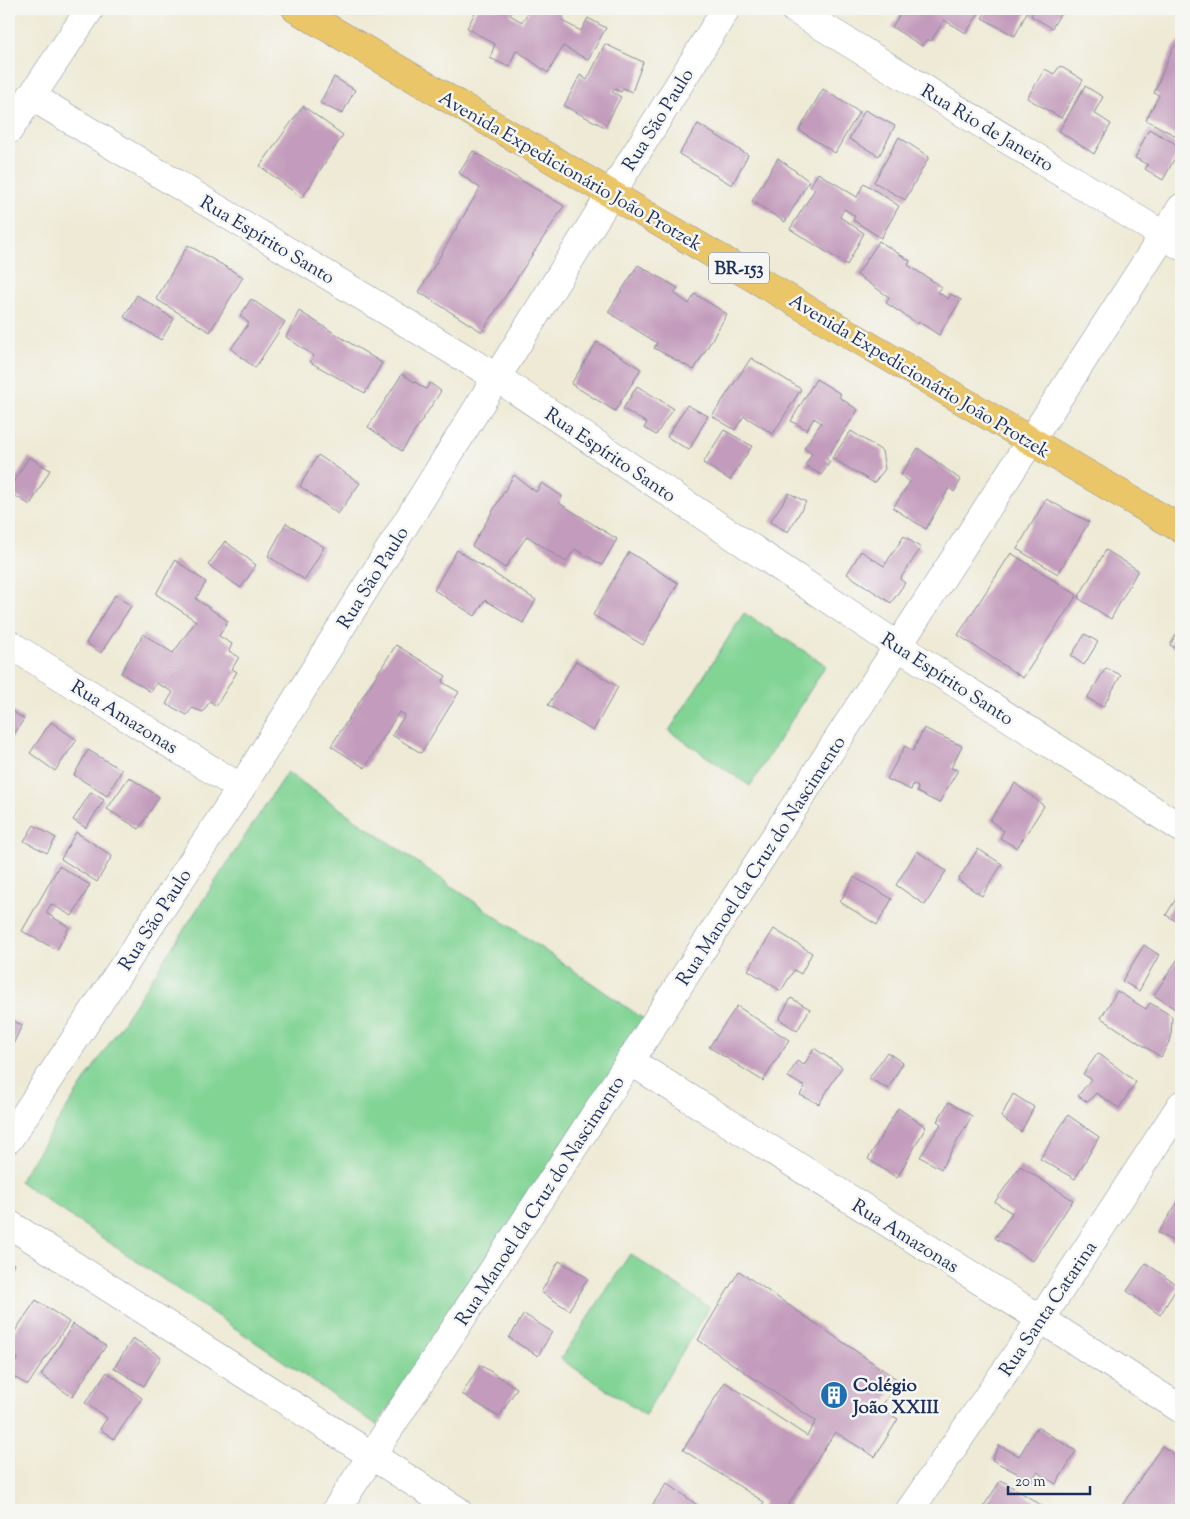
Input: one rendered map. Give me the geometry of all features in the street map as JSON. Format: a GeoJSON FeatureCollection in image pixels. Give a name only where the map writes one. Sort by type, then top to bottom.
{"type":"FeatureCollection","features":[{"type":"Feature","properties":{"kind":"highway","name":"Avenida Expedicionário João Protzek"},"geometry":{"type":"LineString","coordinates":[[296,9],[1181,529]]}},
{"type":"Feature","properties":{"kind":"street"},"geometry":{"type":"LineString","coordinates":[[9,130],[90,9]]}},
{"type":"Feature","properties":{"kind":"street","name":"Rua São Paulo"},"geometry":{"type":"LineString","coordinates":[[9,1140],[241,788],[726,9]]}},
{"type":"Feature","properties":{"kind":"street","name":"Rua Rio de Janeiro"},"geometry":{"type":"LineString","coordinates":[[794,9],[1173,240]]}},
{"type":"Feature","properties":{"kind":"street","name":"Rua Espírito Santo"},"geometry":{"type":"LineString","coordinates":[[31,96],[496,376],[898,646],[1181,828]]}},
{"type":"Feature","properties":{"kind":"street","name":"Rua Manoel da Cruz do Nascimento"},"geometry":{"type":"LineString","coordinates":[[336,1510],[630,1061],[1031,441],[1173,240],[1181,208]]}},
{"type":"Feature","properties":{"kind":"street","name":"Rua Amazonas"},"geometry":{"type":"LineString","coordinates":[[9,644],[241,788]]}},
{"type":"Feature","properties":{"kind":"street","name":"Rua Amazonas"},"geometry":{"type":"LineString","coordinates":[[630,1061],[1181,1409]]}},
{"type":"Feature","properties":{"kind":"street","name":"Rua Santa Catarina"},"geometry":{"type":"LineString","coordinates":[[910,1510],[1040,1319],[1181,1105]]}},
{"type":"Feature","properties":{"kind":"street"},"geometry":{"type":"LineString","coordinates":[[9,1224],[457,1510]]}},
{"type":"Feature","properties":{"kind":"green space"},"geometry":{"type":"Polygon","coordinates":[[[744,613],[826,665],[750,786],[669,731],[744,613]]]}},
{"type":"Feature","properties":{"kind":"green space"},"geometry":{"type":"Polygon","coordinates":[[[287,772],[648,1022],[377,1425],[19,1181],[287,772]]]}},
{"type":"Feature","properties":{"kind":"green space"},"geometry":{"type":"Polygon","coordinates":[[[630,1254],[709,1307],[645,1415],[561,1359],[630,1254]]]}},
{"type":"Feature","properties":{"kind":"building"},"geometry":{"type":"Polygon","coordinates":[[[477,9],[514,9],[510,15],[522,22],[531,9],[556,9],[564,22],[581,31],[588,18],[606,28],[588,60],[563,46],[548,73],[516,50],[509,67],[490,58],[495,44],[467,28],[477,9]]]}},
{"type":"Feature","properties":{"kind":"building"},"geometry":{"type":"Polygon","coordinates":[[[903,9],[982,9],[966,33],[944,20],[931,41],[927,39],[922,46],[892,27],[903,9]]]}},
{"type":"Feature","properties":{"kind":"building"},"geometry":{"type":"Polygon","coordinates":[[[987,9],[1028,10],[1015,36],[982,18],[987,9]]]}},
{"type":"Feature","properties":{"kind":"building"},"geometry":{"type":"Polygon","coordinates":[[[1035,9],[1063,9],[1052,28],[1031,16],[1035,9]]]}},
{"type":"Feature","properties":{"kind":"building"},"geometry":{"type":"Polygon","coordinates":[[[1181,38],[1180,138],[1146,120],[1159,95],[1154,93],[1172,50],[1181,38]]]}},
{"type":"Feature","properties":{"kind":"building"},"geometry":{"type":"Polygon","coordinates":[[[605,44],[643,62],[632,92],[623,88],[621,92],[614,89],[612,92],[621,97],[605,127],[564,106],[580,75],[587,80],[605,44]]]}},
{"type":"Feature","properties":{"kind":"building"},"geometry":{"type":"Polygon","coordinates":[[[1060,66],[1083,80],[1061,118],[1027,98],[1045,69],[1054,74],[1060,66]]]}},
{"type":"Feature","properties":{"kind":"building"},"geometry":{"type":"Polygon","coordinates":[[[334,77],[355,90],[342,114],[320,103],[334,77]]]}},
{"type":"Feature","properties":{"kind":"building"},"geometry":{"type":"Polygon","coordinates":[[[1085,86],[1103,97],[1094,113],[1111,124],[1094,154],[1059,131],[1085,86]]]}},
{"type":"Feature","properties":{"kind":"building"},"geometry":{"type":"Polygon","coordinates":[[[823,89],[859,112],[835,153],[799,130],[823,89]]]}},
{"type":"Feature","properties":{"kind":"building"},"geometry":{"type":"Polygon","coordinates":[[[303,106],[343,135],[302,198],[260,166],[303,106]]]}},
{"type":"Feature","properties":{"kind":"building"},"geometry":{"type":"Polygon","coordinates":[[[865,110],[895,126],[879,156],[849,139],[865,110]]]}},
{"type":"Feature","properties":{"kind":"building"},"geometry":{"type":"Polygon","coordinates":[[[698,124],[748,155],[732,185],[679,154],[698,124]]]}},
{"type":"Feature","properties":{"kind":"building"},"geometry":{"type":"Polygon","coordinates":[[[1149,129],[1181,147],[1163,180],[1145,169],[1148,165],[1135,158],[1149,129]]]}},
{"type":"Feature","properties":{"kind":"building"},"geometry":{"type":"Polygon","coordinates":[[[899,137],[929,157],[905,200],[874,182],[899,137]]]}},
{"type":"Feature","properties":{"kind":"building"},"geometry":{"type":"Polygon","coordinates":[[[473,151],[564,206],[482,332],[419,292],[480,188],[459,173],[473,151]]]}},
{"type":"Feature","properties":{"kind":"building"},"geometry":{"type":"Polygon","coordinates":[[[778,158],[809,181],[785,222],[752,201],[778,158]]]}},
{"type":"Feature","properties":{"kind":"building"},"geometry":{"type":"Polygon","coordinates":[[[818,173],[857,197],[864,183],[899,206],[881,238],[853,220],[855,216],[844,209],[840,217],[864,233],[847,265],[790,229],[815,189],[810,186],[818,173]]]}},
{"type":"Feature","properties":{"kind":"building"},"geometry":{"type":"Polygon","coordinates":[[[879,241],[910,261],[908,265],[942,287],[938,292],[948,299],[951,294],[961,300],[939,335],[886,303],[889,297],[857,275],[879,241]]]}},
{"type":"Feature","properties":{"kind":"building"},"geometry":{"type":"Polygon","coordinates":[[[188,245],[243,277],[210,332],[156,299],[188,245]]]}},
{"type":"Feature","properties":{"kind":"building"},"geometry":{"type":"Polygon","coordinates":[[[638,265],[678,288],[674,293],[689,304],[695,294],[727,314],[694,370],[654,348],[657,343],[608,312],[638,265]]]}},
{"type":"Feature","properties":{"kind":"building"},"geometry":{"type":"Polygon","coordinates":[[[137,295],[174,319],[161,340],[124,317],[137,295]]]}},
{"type":"Feature","properties":{"kind":"building"},"geometry":{"type":"Polygon","coordinates":[[[251,299],[285,322],[255,368],[231,349],[249,323],[240,316],[251,299]]]}},
{"type":"Feature","properties":{"kind":"building"},"geometry":{"type":"Polygon","coordinates":[[[299,311],[382,363],[365,393],[310,362],[314,356],[286,337],[299,311]]]}},
{"type":"Feature","properties":{"kind":"building"},"geometry":{"type":"Polygon","coordinates":[[[597,342],[641,369],[615,411],[571,384],[597,342]]]}},
{"type":"Feature","properties":{"kind":"building"},"geometry":{"type":"Polygon","coordinates":[[[751,358],[801,389],[773,434],[744,416],[735,430],[712,416],[751,358]]]}},
{"type":"Feature","properties":{"kind":"building"},"geometry":{"type":"Polygon","coordinates":[[[402,374],[426,389],[430,383],[441,391],[402,451],[368,427],[402,374]]]}},
{"type":"Feature","properties":{"kind":"building"},"geometry":{"type":"Polygon","coordinates":[[[816,379],[841,394],[839,397],[858,410],[826,459],[830,462],[821,475],[805,465],[812,454],[804,448],[821,423],[814,418],[807,430],[791,421],[816,379]]]}},
{"type":"Feature","properties":{"kind":"building"},"geometry":{"type":"Polygon","coordinates":[[[637,386],[673,408],[656,435],[644,428],[647,423],[623,409],[637,386]]]}},
{"type":"Feature","properties":{"kind":"building"},"geometry":{"type":"Polygon","coordinates":[[[687,405],[708,416],[689,450],[667,437],[687,405]]]}},
{"type":"Feature","properties":{"kind":"building"},"geometry":{"type":"Polygon","coordinates":[[[724,430],[752,446],[730,480],[703,463],[724,430]]]}},
{"type":"Feature","properties":{"kind":"building"},"geometry":{"type":"Polygon","coordinates":[[[851,431],[882,451],[885,469],[874,483],[832,458],[851,431]]]}},
{"type":"Feature","properties":{"kind":"building"},"geometry":{"type":"Polygon","coordinates":[[[918,448],[961,480],[954,492],[949,488],[926,529],[893,508],[910,482],[901,475],[918,448]]]}},
{"type":"Feature","properties":{"kind":"building"},"geometry":{"type":"Polygon","coordinates":[[[318,455],[360,483],[338,514],[300,486],[318,455]]]}},
{"type":"Feature","properties":{"kind":"building"},"geometry":{"type":"Polygon","coordinates":[[[29,457],[50,470],[30,505],[9,492],[29,457]]]}},
{"type":"Feature","properties":{"kind":"building"},"geometry":{"type":"Polygon","coordinates":[[[514,475],[536,492],[542,483],[562,496],[559,503],[617,539],[602,565],[575,549],[566,562],[527,536],[505,568],[472,546],[514,475]]]}},
{"type":"Feature","properties":{"kind":"building"},"geometry":{"type":"Polygon","coordinates":[[[789,493],[806,502],[788,532],[770,522],[789,493]]]}},
{"type":"Feature","properties":{"kind":"building"},"geometry":{"type":"Polygon","coordinates":[[[1046,499],[1089,522],[1058,574],[1017,549],[1046,499]]]}},
{"type":"Feature","properties":{"kind":"building"},"geometry":{"type":"Polygon","coordinates":[[[286,523],[324,547],[305,580],[268,556],[286,523]]]}},
{"type":"Feature","properties":{"kind":"building"},"geometry":{"type":"Polygon","coordinates":[[[904,536],[921,548],[900,579],[905,583],[891,603],[847,574],[861,551],[884,566],[904,536]]]}},
{"type":"Feature","properties":{"kind":"building"},"geometry":{"type":"Polygon","coordinates":[[[225,541],[256,565],[241,588],[208,565],[225,541]]]}},
{"type":"Feature","properties":{"kind":"building"},"geometry":{"type":"Polygon","coordinates":[[[457,550],[536,600],[523,623],[485,600],[475,616],[434,590],[457,550]]]}},
{"type":"Feature","properties":{"kind":"building"},"geometry":{"type":"Polygon","coordinates":[[[1106,550],[1138,570],[1111,619],[1078,598],[1106,550]]]}},
{"type":"Feature","properties":{"kind":"building"},"geometry":{"type":"Polygon","coordinates":[[[629,552],[678,583],[643,645],[593,615],[629,552]]]}},
{"type":"Feature","properties":{"kind":"building"},"geometry":{"type":"Polygon","coordinates":[[[1011,553],[1077,595],[1023,678],[958,635],[1011,553]]]}},
{"type":"Feature","properties":{"kind":"building"},"geometry":{"type":"Polygon","coordinates":[[[175,560],[206,582],[196,599],[228,621],[219,636],[232,644],[229,651],[239,657],[232,669],[237,672],[216,706],[210,701],[203,712],[192,708],[187,715],[166,704],[173,692],[156,683],[151,692],[121,673],[143,634],[173,653],[196,621],[156,594],[175,560]]]}},
{"type":"Feature","properties":{"kind":"building"},"geometry":{"type":"Polygon","coordinates":[[[115,595],[131,606],[101,653],[86,643],[115,595]]]}},
{"type":"Feature","properties":{"kind":"building"},"geometry":{"type":"Polygon","coordinates":[[[1181,626],[1181,652],[1170,645],[1181,626]]]}},
{"type":"Feature","properties":{"kind":"building"},"geometry":{"type":"Polygon","coordinates":[[[1085,634],[1098,642],[1084,665],[1071,656],[1085,634]]]}},
{"type":"Feature","properties":{"kind":"building"},"geometry":{"type":"Polygon","coordinates":[[[396,645],[446,676],[442,682],[459,692],[421,753],[392,735],[405,715],[399,712],[365,768],[331,746],[396,645]]]}},
{"type":"Feature","properties":{"kind":"building"},"geometry":{"type":"Polygon","coordinates":[[[576,661],[618,687],[593,731],[548,705],[576,661]]]}},
{"type":"Feature","properties":{"kind":"building"},"geometry":{"type":"Polygon","coordinates":[[[1106,668],[1121,675],[1103,707],[1087,698],[1106,668]]]}},
{"type":"Feature","properties":{"kind":"building"},"geometry":{"type":"Polygon","coordinates":[[[9,709],[24,719],[9,742],[9,709]]]}},
{"type":"Feature","properties":{"kind":"building"},"geometry":{"type":"Polygon","coordinates":[[[51,722],[77,740],[55,771],[30,753],[51,722]]]}},
{"type":"Feature","properties":{"kind":"building"},"geometry":{"type":"Polygon","coordinates":[[[924,728],[962,746],[951,768],[958,770],[939,803],[917,792],[918,787],[913,784],[911,790],[887,779],[905,746],[913,751],[924,728]]]}},
{"type":"Feature","properties":{"kind":"building"},"geometry":{"type":"Polygon","coordinates":[[[88,750],[122,770],[107,796],[74,775],[88,750]]]}},
{"type":"Feature","properties":{"kind":"building"},"geometry":{"type":"Polygon","coordinates":[[[129,777],[159,797],[139,829],[107,809],[129,777]]]}},
{"type":"Feature","properties":{"kind":"building"},"geometry":{"type":"Polygon","coordinates":[[[1015,783],[1044,806],[1017,848],[1000,838],[1004,831],[990,820],[1015,783]]]}},
{"type":"Feature","properties":{"kind":"building"},"geometry":{"type":"Polygon","coordinates":[[[91,792],[104,800],[86,828],[73,820],[91,792]]]}},
{"type":"Feature","properties":{"kind":"building"},"geometry":{"type":"Polygon","coordinates":[[[34,825],[56,838],[47,853],[24,841],[34,825]]]}},
{"type":"Feature","properties":{"kind":"building"},"geometry":{"type":"Polygon","coordinates":[[[76,832],[112,856],[97,882],[61,859],[76,832]]]}},
{"type":"Feature","properties":{"kind":"building"},"geometry":{"type":"Polygon","coordinates":[[[978,849],[1002,864],[982,896],[958,880],[978,849]]]}},
{"type":"Feature","properties":{"kind":"building"},"geometry":{"type":"Polygon","coordinates":[[[917,851],[946,871],[925,905],[896,885],[917,851]]]}},
{"type":"Feature","properties":{"kind":"building"},"geometry":{"type":"Polygon","coordinates":[[[59,866],[90,885],[72,916],[51,904],[46,913],[69,927],[57,950],[22,931],[59,866]]]}},
{"type":"Feature","properties":{"kind":"building"},"geometry":{"type":"Polygon","coordinates":[[[854,877],[892,899],[877,925],[840,902],[854,877]]]}},
{"type":"Feature","properties":{"kind":"building"},"geometry":{"type":"Polygon","coordinates":[[[1179,894],[1181,895],[1181,919],[1179,923],[1166,915],[1179,894]]]}},
{"type":"Feature","properties":{"kind":"building"},"geometry":{"type":"Polygon","coordinates":[[[774,929],[812,953],[801,974],[794,970],[781,991],[748,970],[774,929]]]}},
{"type":"Feature","properties":{"kind":"building"},"geometry":{"type":"Polygon","coordinates":[[[1144,945],[1159,955],[1139,991],[1122,981],[1144,945]]]}},
{"type":"Feature","properties":{"kind":"building"},"geometry":{"type":"Polygon","coordinates":[[[1181,954],[1181,1013],[1154,995],[1181,954]]]}},
{"type":"Feature","properties":{"kind":"building"},"geometry":{"type":"Polygon","coordinates":[[[1117,991],[1146,1009],[1150,1003],[1172,1016],[1171,1038],[1161,1057],[1101,1018],[1117,991]]]}},
{"type":"Feature","properties":{"kind":"building"},"geometry":{"type":"Polygon","coordinates":[[[791,998],[810,1009],[797,1031],[779,1019],[791,998]]]}},
{"type":"Feature","properties":{"kind":"building"},"geometry":{"type":"Polygon","coordinates":[[[737,1006],[789,1040],[763,1081],[709,1047],[737,1006]]]}},
{"type":"Feature","properties":{"kind":"building"},"geometry":{"type":"Polygon","coordinates":[[[9,1019],[22,1025],[9,1053],[9,1019]]]}},
{"type":"Feature","properties":{"kind":"building"},"geometry":{"type":"Polygon","coordinates":[[[814,1048],[842,1067],[819,1104],[800,1095],[805,1087],[788,1077],[797,1061],[804,1065],[814,1048]]]}},
{"type":"Feature","properties":{"kind":"building"},"geometry":{"type":"Polygon","coordinates":[[[887,1052],[903,1063],[888,1089],[869,1078],[887,1052]]]}},
{"type":"Feature","properties":{"kind":"building"},"geometry":{"type":"Polygon","coordinates":[[[1098,1053],[1136,1082],[1119,1108],[1096,1093],[1088,1102],[1078,1096],[1091,1079],[1083,1074],[1098,1053]]]}},
{"type":"Feature","properties":{"kind":"building"},"geometry":{"type":"Polygon","coordinates":[[[1013,1094],[1034,1107],[1021,1132],[1001,1117],[1013,1094]]]}},
{"type":"Feature","properties":{"kind":"building"},"geometry":{"type":"Polygon","coordinates":[[[949,1102],[972,1116],[941,1169],[920,1157],[941,1124],[937,1121],[949,1102]]]}},
{"type":"Feature","properties":{"kind":"building"},"geometry":{"type":"Polygon","coordinates":[[[898,1108],[926,1127],[897,1178],[868,1159],[898,1108]]]}},
{"type":"Feature","properties":{"kind":"building"},"geometry":{"type":"Polygon","coordinates":[[[1068,1115],[1099,1137],[1075,1179],[1040,1159],[1068,1115]]]}},
{"type":"Feature","properties":{"kind":"building"},"geometry":{"type":"Polygon","coordinates":[[[1020,1166],[1073,1200],[1033,1261],[995,1238],[1012,1213],[995,1202],[1020,1166]]]}},
{"type":"Feature","properties":{"kind":"building"},"geometry":{"type":"Polygon","coordinates":[[[1181,1197],[1181,1245],[1158,1233],[1181,1197]]]}},
{"type":"Feature","properties":{"kind":"building"},"geometry":{"type":"Polygon","coordinates":[[[9,1261],[14,1264],[9,1274],[9,1261]]]}},
{"type":"Feature","properties":{"kind":"building"},"geometry":{"type":"Polygon","coordinates":[[[559,1261],[588,1278],[569,1310],[541,1292],[559,1261]]]}},
{"type":"Feature","properties":{"kind":"building"},"geometry":{"type":"Polygon","coordinates":[[[1146,1263],[1178,1286],[1160,1315],[1127,1291],[1146,1263]]]}},
{"type":"Feature","properties":{"kind":"building","name":"Colégio João XXIII"},"geometry":{"type":"Polygon","coordinates":[[[739,1271],[898,1380],[880,1409],[898,1419],[875,1457],[835,1432],[785,1510],[759,1510],[764,1502],[683,1450],[725,1382],[807,1436],[816,1421],[698,1340],[739,1271]]]}},
{"type":"Feature","properties":{"kind":"building"},"geometry":{"type":"Polygon","coordinates":[[[36,1300],[69,1322],[28,1385],[10,1375],[18,1358],[9,1353],[9,1340],[36,1300]]]}},
{"type":"Feature","properties":{"kind":"building"},"geometry":{"type":"Polygon","coordinates":[[[524,1314],[552,1332],[538,1356],[509,1338],[524,1314]]]}},
{"type":"Feature","properties":{"kind":"building"},"geometry":{"type":"Polygon","coordinates":[[[73,1324],[106,1346],[72,1397],[41,1375],[73,1324]]]}},
{"type":"Feature","properties":{"kind":"building"},"geometry":{"type":"Polygon","coordinates":[[[133,1338],[161,1357],[144,1386],[114,1368],[133,1338]]]}},
{"type":"Feature","properties":{"kind":"building"},"geometry":{"type":"Polygon","coordinates":[[[480,1365],[517,1388],[499,1417],[462,1394],[480,1365]]]}},
{"type":"Feature","properties":{"kind":"building"},"geometry":{"type":"Polygon","coordinates":[[[107,1372],[142,1398],[114,1439],[100,1429],[107,1418],[85,1403],[107,1372]]]}},
{"type":"Feature","properties":{"kind":"building"},"geometry":{"type":"Polygon","coordinates":[[[1037,1427],[1076,1451],[1056,1484],[1037,1472],[1032,1481],[992,1460],[999,1445],[1019,1456],[1037,1427]]]}},
{"type":"Feature","properties":{"kind":"building"},"geometry":{"type":"Polygon","coordinates":[[[1162,1446],[1181,1458],[1181,1492],[1169,1510],[1119,1510],[1162,1446]]]}},
{"type":"Feature","properties":{"kind":"building"},"geometry":{"type":"Polygon","coordinates":[[[1001,1480],[1049,1510],[981,1510],[1001,1480]]]}},
{"type":"Feature","properties":{"kind":"building"},"geometry":{"type":"Polygon","coordinates":[[[667,1483],[704,1510],[649,1510],[667,1483]]]}},
{"type":"Feature","properties":{"kind":"building"},"geometry":{"type":"Polygon","coordinates":[[[1181,1501],[1181,1510],[1175,1510],[1181,1501]]]}},
{"type":"Feature","properties":{"kind":"place","name":"Colégio João XXIII"},"geometry":{"type":"Point","coordinates":[834,1395]}}]}
